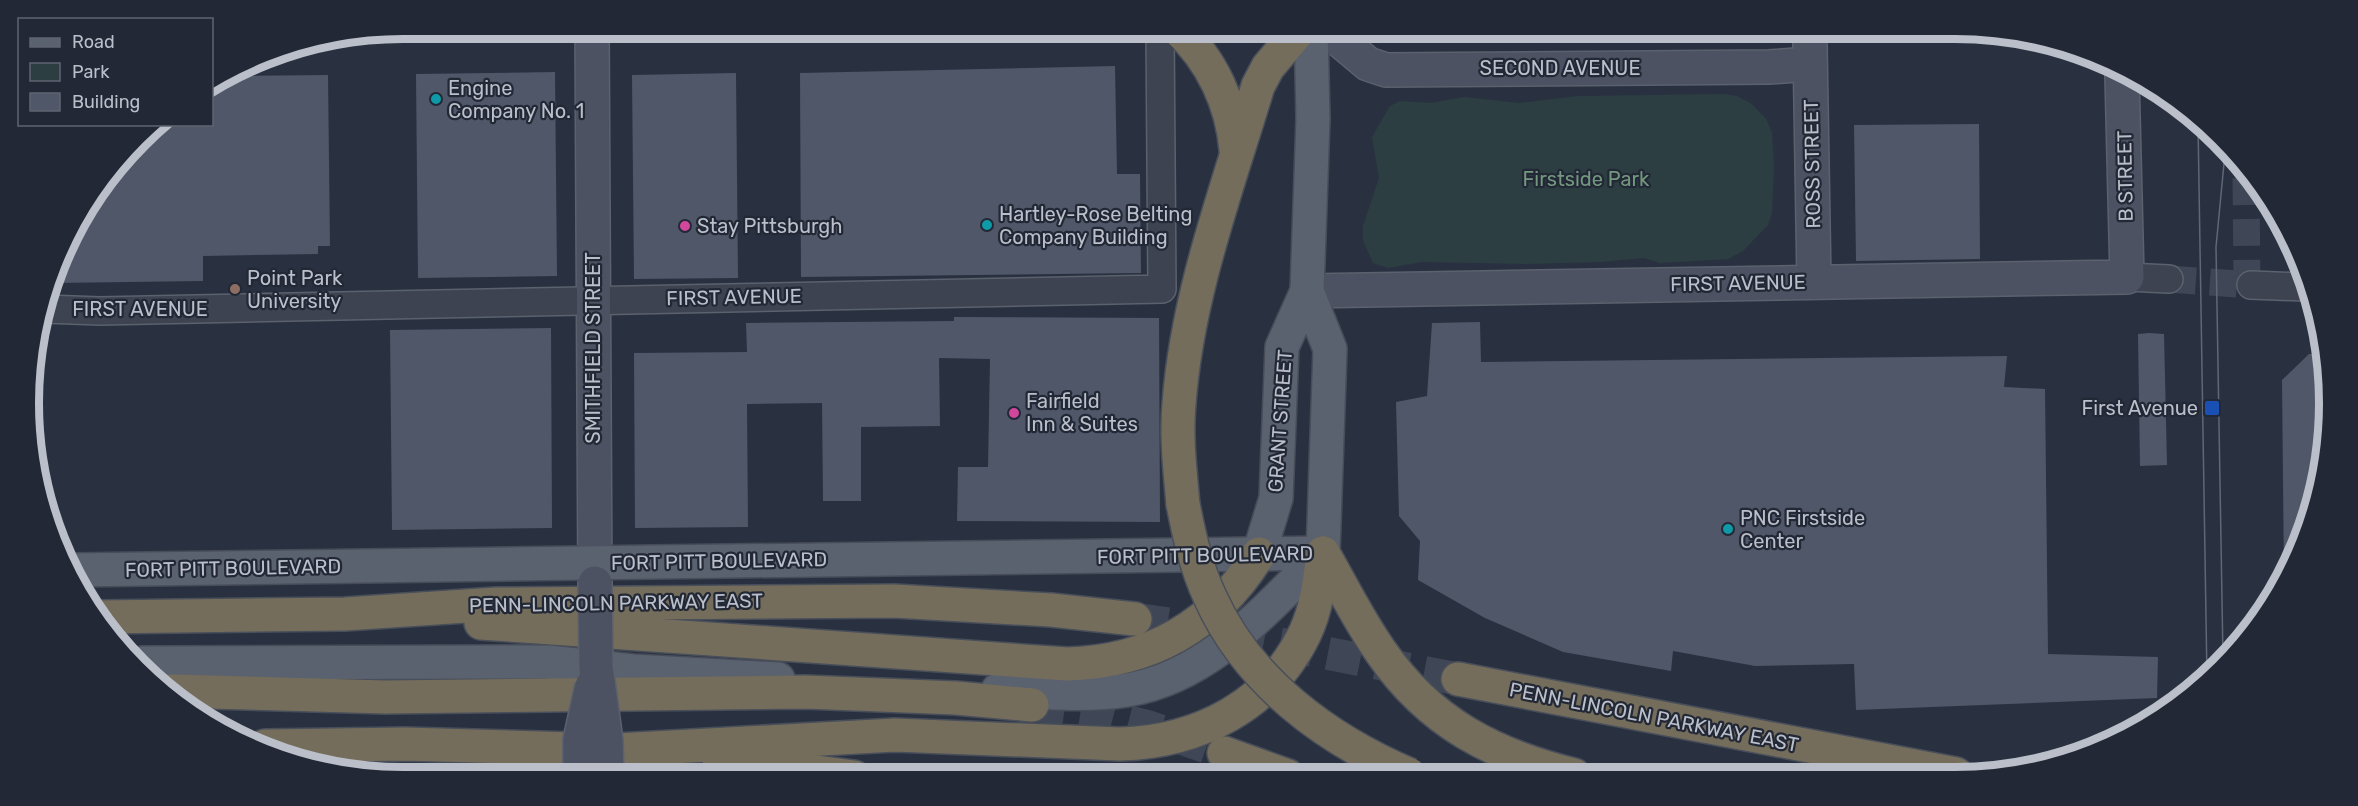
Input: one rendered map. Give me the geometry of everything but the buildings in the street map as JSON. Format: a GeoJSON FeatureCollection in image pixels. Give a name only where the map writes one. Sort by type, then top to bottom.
{"type":"FeatureCollection","features":[{"type":"Feature","properties":{"kind":"highway"},"geometry":{"type":"LineString","coordinates":[[1186,39],[1204,60],[1222,92],[1234,128],[1236,158]]}},
{"type":"Feature","properties":{"kind":"highway"},"geometry":{"type":"LineString","coordinates":[[1292,39],[1268,67],[1258,86],[1198,289],[1182,376],[1178,440],[1183,504],[1198,566],[1209,596],[1224,625],[1255,668],[1295,707],[1322,728],[1390,767]]}},
{"type":"Feature","properties":{"kind":"highway"},"geometry":{"type":"LineString","coordinates":[[612,764],[895,735],[1143,744],[1190,734],[1234,712],[1252,699],[1284,668],[1306,631],[1316,600],[1323,553]]}},
{"type":"Feature","properties":{"kind":"highway"},"geometry":{"type":"LineString","coordinates":[[1323,553],[1380,652],[1400,678],[1424,703],[1478,741],[1512,756],[1548,767]]}},
{"type":"Feature","properties":{"kind":"highway"},"geometry":{"type":"LineString","coordinates":[[345,614],[1093,664],[1143,653],[1190,628],[1229,595],[1245,577],[1259,554]]}},
{"type":"Feature","properties":{"kind":"highway","name":"PENN-LINCOLN PARKWAY EAST"},"geometry":{"type":"LineString","coordinates":[[108,617],[345,614],[496,604],[894,601],[1040,609],[1135,619]]}},
{"type":"Feature","properties":{"kind":"highway","name":"PENN-LINCOLN PARKWAY EAST"},"geometry":{"type":"LineString","coordinates":[[1458,679],[1919,767]]}},
{"type":"Feature","properties":{"kind":"highway"},"geometry":{"type":"LineString","coordinates":[[180,691],[385,698],[805,692],[956,698],[1033,698]]}},
{"type":"Feature","properties":{"kind":"highway"},"geometry":{"type":"LineString","coordinates":[[208,710],[385,698]]}},
{"type":"Feature","properties":{"kind":"highway"},"geometry":{"type":"LineString","coordinates":[[281,746],[405,744],[522,746],[612,764],[710,757],[782,767]]}},
{"type":"Feature","properties":{"kind":"highway"},"geometry":{"type":"LineString","coordinates":[[1224,753],[1263,767]]}},
{"type":"Feature","properties":{"kind":"main road","name":"SMITHFIELD STREET"},"geometry":{"type":"LineString","coordinates":[[592,39],[596,667],[606,741],[612,764]]}},
{"type":"Feature","properties":{"kind":"main road","name":"GRANT STREET"},"geometry":{"type":"LineString","coordinates":[[1259,554],[1276,498],[1282,347],[1307,291],[1313,119],[1311,39]]}},
{"type":"Feature","properties":{"kind":"main road","name":"SECOND AVENUE"},"geometry":{"type":"LineString","coordinates":[[1337,39],[1368,64],[1386,70],[1769,68],[1810,54]]}},
{"type":"Feature","properties":{"kind":"main road","name":"ROSS STREET"},"geometry":{"type":"LineString","coordinates":[[1810,54],[1814,282]]}},
{"type":"Feature","properties":{"kind":"main road","name":"B STREET"},"geometry":{"type":"LineString","coordinates":[[2122,80],[2127,277]]}},
{"type":"Feature","properties":{"kind":"main road","name":"FIRST AVENUE"},"geometry":{"type":"LineString","coordinates":[[1307,291],[2127,277]]}},
{"type":"Feature","properties":{"kind":"main road","name":"GRANT STREET"},"geometry":{"type":"LineString","coordinates":[[1307,291],[1330,349],[1323,553]]}},
{"type":"Feature","properties":{"kind":"main road","name":"FORT PITT BOULEVARD"},"geometry":{"type":"LineString","coordinates":[[80,570],[595,573],[1323,553]]}},
{"type":"Feature","properties":{"kind":"main road","name":"FORT PITT BOULEVARD"},"geometry":{"type":"LineString","coordinates":[[149,663],[548,662],[633,671],[1033,698],[1112,692],[1151,684],[1197,663],[1240,633],[1323,553]]}},
{"type":"Feature","properties":{"kind":"main road","name":"SMITHFIELD STREET"},"geometry":{"type":"LineString","coordinates":[[580,767],[580,740],[596,667]]}},
{"type":"Feature","properties":{"kind":"street","name":"FIRST AVENUE"},"geometry":{"type":"LineString","coordinates":[[51,309],[112,311],[1162,289],[1160,39]]}},
{"type":"Feature","properties":{"kind":"street","name":"FIRST AVENUE"},"geometry":{"type":"LineString","coordinates":[[2127,277],[2169,279]]}},
{"type":"Feature","properties":{"kind":"street"},"geometry":{"type":"LineString","coordinates":[[2251,285],[2300,287]]}},
{"type":"Feature","properties":{"kind":"green space","name":"Firstside Park"},"geometry":{"type":"Polygon","coordinates":[[[1724,94],[1737,96],[1752,104],[1766,119],[1772,132],[1774,167],[1772,212],[1768,225],[1743,251],[1728,259],[1660,263],[1644,258],[1528,264],[1422,262],[1388,268],[1373,263],[1363,240],[1363,226],[1379,178],[1372,137],[1390,106],[1400,101],[1431,103],[1464,97],[1519,103],[1578,96],[1724,94]]]}},
{"type":"Feature","properties":{"kind":"tunnel"},"geometry":{"type":"LineString","coordinates":[[2246,184],[2247,284]]}},
{"type":"Feature","properties":{"kind":"tunnel"},"geometry":{"type":"LineString","coordinates":[[2169,279],[2251,285]]}},
{"type":"Feature","properties":{"kind":"tunnel"},"geometry":{"type":"LineString","coordinates":[[1135,619],[1204,629],[1458,679]]}},
{"type":"Feature","properties":{"kind":"tunnel"},"geometry":{"type":"LineString","coordinates":[[1032,705],[1110,717],[1149,727],[1224,753]]}},
{"type":"Feature","properties":{"kind":"tram line"},"geometry":{"type":"LineString","coordinates":[[2198,132],[2207,665]]}},
{"type":"Feature","properties":{"kind":"tram line"},"geometry":{"type":"LineString","coordinates":[[2223,649],[2216,247],[2224,158]]}},
{"type":"Feature","properties":{"kind":"place","name":"Engine Company No. 1"},"geometry":{"type":"Point","coordinates":[436,99]}},
{"type":"Feature","properties":{"kind":"place","name":"Hartley-Rose Belting Company Building"},"geometry":{"type":"Point","coordinates":[987,225]}},
{"type":"Feature","properties":{"kind":"place","name":"Stay Pittsburgh"},"geometry":{"type":"Point","coordinates":[685,226]}},
{"type":"Feature","properties":{"kind":"place","name":"Point Park University"},"geometry":{"type":"Point","coordinates":[235,289]}},
{"type":"Feature","properties":{"kind":"place","name":"First Avenue"},"geometry":{"type":"Point","coordinates":[2212,408]}},
{"type":"Feature","properties":{"kind":"place","name":"Fairfield Inn & Suites"},"geometry":{"type":"Point","coordinates":[1014,413]}},
{"type":"Feature","properties":{"kind":"place","name":"PNC Firstside Center"},"geometry":{"type":"Point","coordinates":[1728,529]}}]}
